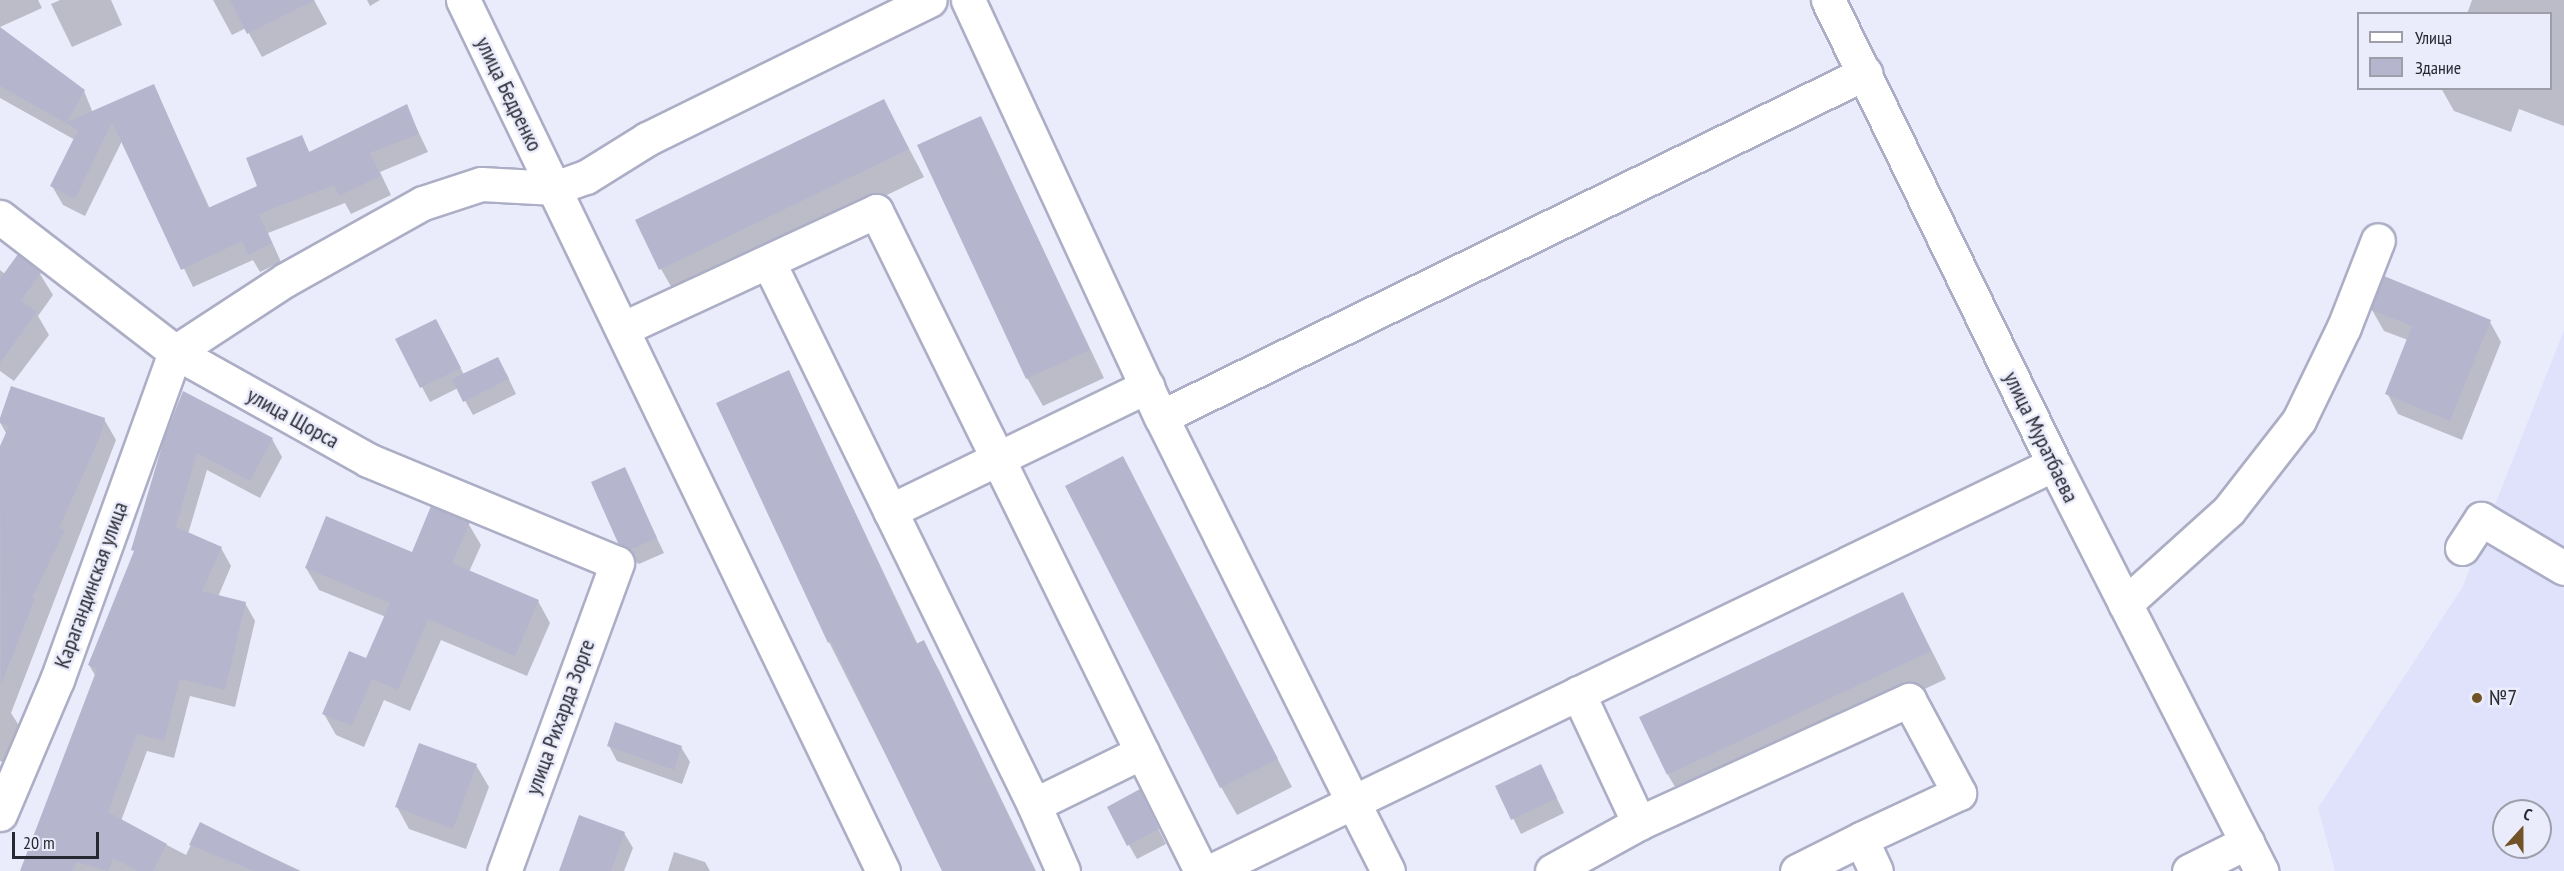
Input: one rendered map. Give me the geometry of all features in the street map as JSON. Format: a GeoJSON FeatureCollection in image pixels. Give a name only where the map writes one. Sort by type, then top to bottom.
{"type":"FeatureCollection","features":[{"type":"Feature","properties":{"kind":"street","name":"улица Бедренко"},"geometry":{"type":"LineString","coordinates":[[463,0],[883,871]]}},
{"type":"Feature","properties":{"kind":"street"},"geometry":{"type":"LineString","coordinates":[[175,352],[285,279],[423,203],[481,184],[555,188],[586,177],[647,139],[930,0]]}},
{"type":"Feature","properties":{"kind":"street"},"geometry":{"type":"LineString","coordinates":[[968,0],[1161,417],[1388,871]]}},
{"type":"Feature","properties":{"kind":"street","name":"улица Муратбаева"},"geometry":{"type":"LineString","coordinates":[[1828,0],[2054,464],[2261,871]]}},
{"type":"Feature","properties":{"kind":"street"},"geometry":{"type":"LineString","coordinates":[[1161,417],[1865,74]]}},
{"type":"Feature","properties":{"kind":"street"},"geometry":{"type":"LineString","coordinates":[[622,329],[769,263],[876,211],[1201,871]]}},
{"type":"Feature","properties":{"kind":"street","name":"улица Щорса"},"geometry":{"type":"LineString","coordinates":[[0,217],[175,352],[368,460],[617,563]]}},
{"type":"Feature","properties":{"kind":"street"},"geometry":{"type":"LineString","coordinates":[[2125,604],[2229,510],[2299,420],[2344,327],[2378,240]]}},
{"type":"Feature","properties":{"kind":"street"},"geometry":{"type":"LineString","coordinates":[[769,263],[1034,805],[1064,871]]}},
{"type":"Feature","properties":{"kind":"street","name":"Карагандинская улица"},"geometry":{"type":"LineString","coordinates":[[0,814],[57,680],[175,352]]}},
{"type":"Feature","properties":{"kind":"street"},"geometry":{"type":"LineString","coordinates":[[890,511],[1147,386]]}},
{"type":"Feature","properties":{"kind":"street"},"geometry":{"type":"LineString","coordinates":[[1210,871],[2054,464]]}},
{"type":"Feature","properties":{"kind":"street"},"geometry":{"type":"LineString","coordinates":[[2462,548],[2481,519],[2564,568]]}},
{"type":"Feature","properties":{"kind":"street","name":"улица Рихарда Зорге"},"geometry":{"type":"LineString","coordinates":[[504,871],[617,563]]}},
{"type":"Feature","properties":{"kind":"street"},"geometry":{"type":"LineString","coordinates":[[1578,693],[1640,823]]}},
{"type":"Feature","properties":{"kind":"street"},"geometry":{"type":"LineString","coordinates":[[1552,871],[1640,823],[1909,700],[1959,793],[1861,838],[1797,871]]}},
{"type":"Feature","properties":{"kind":"street"},"geometry":{"type":"LineString","coordinates":[[1034,805],[1142,752]]}},
{"type":"Feature","properties":{"kind":"street"},"geometry":{"type":"LineString","coordinates":[[1861,838],[1876,871]]}},
{"type":"Feature","properties":{"kind":"street"},"geometry":{"type":"LineString","coordinates":[[2189,871],[2247,842]]}},
{"type":"Feature","properties":{"kind":"shaded area","name":"№7"},"geometry":{"type":"Polygon","coordinates":[[[2564,330],[2564,871],[2335,871],[2318,808],[2462,588],[2564,330]]]}},
{"type":"Feature","properties":{"kind":"building"},"geometry":{"type":"Polygon","coordinates":[[[230,0],[315,0],[247,34],[230,0]]]}},
{"type":"Feature","properties":{"kind":"building"},"geometry":{"type":"Polygon","coordinates":[[[0,27],[85,90],[67,122],[154,84],[208,208],[257,186],[246,158],[302,135],[309,152],[407,104],[419,134],[370,153],[381,176],[339,196],[334,185],[259,214],[272,243],[248,255],[242,241],[181,270],[112,122],[75,199],[50,186],[78,130],[0,86],[0,27]]]}},
{"type":"Feature","properties":{"kind":"building"},"geometry":{"type":"Polygon","coordinates":[[[884,99],[909,149],[659,270],[635,220],[884,99]]]}},
{"type":"Feature","properties":{"kind":"building"},"geometry":{"type":"Polygon","coordinates":[[[981,116],[1090,350],[1026,379],[917,145],[981,116]]]}},
{"type":"Feature","properties":{"kind":"building"},"geometry":{"type":"Polygon","coordinates":[[[18,254],[41,273],[21,300],[37,312],[0,363],[0,279],[18,254]]]}},
{"type":"Feature","properties":{"kind":"building"},"geometry":{"type":"Polygon","coordinates":[[[2384,276],[2491,320],[2450,421],[2385,394],[2412,326],[2371,310],[2384,276]]]}},
{"type":"Feature","properties":{"kind":"building"},"geometry":{"type":"Polygon","coordinates":[[[436,319],[461,368],[420,388],[395,339],[436,319]]]}},
{"type":"Feature","properties":{"kind":"building"},"geometry":{"type":"Polygon","coordinates":[[[498,357],[509,379],[463,402],[452,379],[498,357]]]}},
{"type":"Feature","properties":{"kind":"building"},"geometry":{"type":"Polygon","coordinates":[[[789,370],[916,644],[924,640],[1035,871],[942,871],[831,641],[828,643],[716,403],[789,370]]]}},
{"type":"Feature","properties":{"kind":"building"},"geometry":{"type":"Polygon","coordinates":[[[11,386],[105,418],[100,437],[59,528],[65,530],[32,598],[35,599],[1,685],[0,446],[9,426],[0,423],[0,418],[11,386]]]}},
{"type":"Feature","properties":{"kind":"building"},"geometry":{"type":"Polygon","coordinates":[[[183,391],[273,438],[250,481],[197,453],[176,527],[222,547],[202,591],[246,602],[225,690],[180,679],[164,741],[137,734],[108,812],[167,844],[153,871],[138,871],[113,858],[108,871],[76,862],[72,871],[20,871],[97,669],[88,665],[134,551],[131,550],[165,436],[183,391]]]}},
{"type":"Feature","properties":{"kind":"building"},"geometry":{"type":"Polygon","coordinates":[[[1123,456],[1278,759],[1220,788],[1065,486],[1123,456]]]}},
{"type":"Feature","properties":{"kind":"building"},"geometry":{"type":"Polygon","coordinates":[[[625,467],[657,538],[630,550],[618,543],[591,482],[625,467]]]}},
{"type":"Feature","properties":{"kind":"building"},"geometry":{"type":"Polygon","coordinates":[[[431,506],[470,522],[452,563],[539,600],[515,656],[428,619],[398,690],[372,679],[352,726],[322,714],[349,651],[366,658],[390,603],[305,568],[326,516],[412,552],[431,506]]]}},
{"type":"Feature","properties":{"kind":"building"},"geometry":{"type":"Polygon","coordinates":[[[1903,592],[1931,651],[1667,775],[1639,717],[1903,592]]]}},
{"type":"Feature","properties":{"kind":"building"},"geometry":{"type":"Polygon","coordinates":[[[615,722],[682,746],[674,770],[607,746],[615,722]]]}},
{"type":"Feature","properties":{"kind":"building"},"geometry":{"type":"Polygon","coordinates":[[[419,743],[477,764],[453,829],[395,807],[419,743]]]}},
{"type":"Feature","properties":{"kind":"building"},"geometry":{"type":"Polygon","coordinates":[[[1541,764],[1557,798],[1511,820],[1495,786],[1541,764]]]}},
{"type":"Feature","properties":{"kind":"building"},"geometry":{"type":"Polygon","coordinates":[[[1140,789],[1159,829],[1127,846],[1107,807],[1140,789]]]}},
{"type":"Feature","properties":{"kind":"building"},"geometry":{"type":"Polygon","coordinates":[[[579,815],[625,832],[611,871],[559,871],[579,815]]]}},
{"type":"Feature","properties":{"kind":"building"},"geometry":{"type":"Polygon","coordinates":[[[200,822],[298,871],[254,871],[189,845],[200,822]]]}},
{"type":"Feature","properties":{"kind":"place","name":"№7"},"geometry":{"type":"Point","coordinates":[2477,698]}}]}
